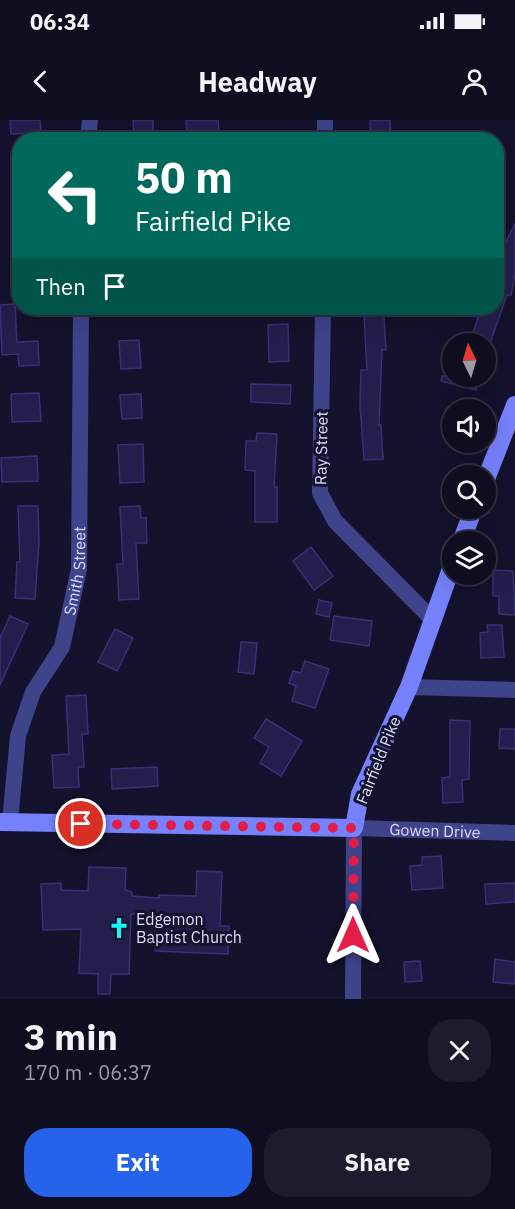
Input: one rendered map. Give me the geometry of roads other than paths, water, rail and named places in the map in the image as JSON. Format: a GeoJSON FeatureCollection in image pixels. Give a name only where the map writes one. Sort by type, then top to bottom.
{"type":"FeatureCollection","features":[{"type":"Feature","properties":{"kind":"street","name":"Smith Street"},"geometry":{"type":"LineString","coordinates":[[5,822],[18,736],[33,692],[62,647],[79,568],[81,315]]}},
{"type":"Feature","properties":{"kind":"street","name":"Ray Street"},"geometry":{"type":"LineString","coordinates":[[323,315],[320,493],[335,521],[431,618]]}},
{"type":"Feature","properties":{"kind":"street"},"geometry":{"type":"LineString","coordinates":[[493,465],[509,435],[515,405]]}},
{"type":"Feature","properties":{"kind":"street","name":"Fairfield Pike"},"geometry":{"type":"LineString","coordinates":[[354,828],[360,794],[409,687],[444,585]]}},
{"type":"Feature","properties":{"kind":"street"},"geometry":{"type":"LineString","coordinates":[[409,687],[515,690]]}},
{"type":"Feature","properties":{"kind":"street"},"geometry":{"type":"LineString","coordinates":[[5,822],[354,828],[353,999]]}},
{"type":"Feature","properties":{"kind":"street","name":"Gowen Drive"},"geometry":{"type":"LineString","coordinates":[[354,828],[515,833]]}},
{"type":"Feature","properties":{"kind":"place","name":"Edgemon Baptist Church"},"geometry":{"type":"Point","coordinates":[119,928]}}]}
